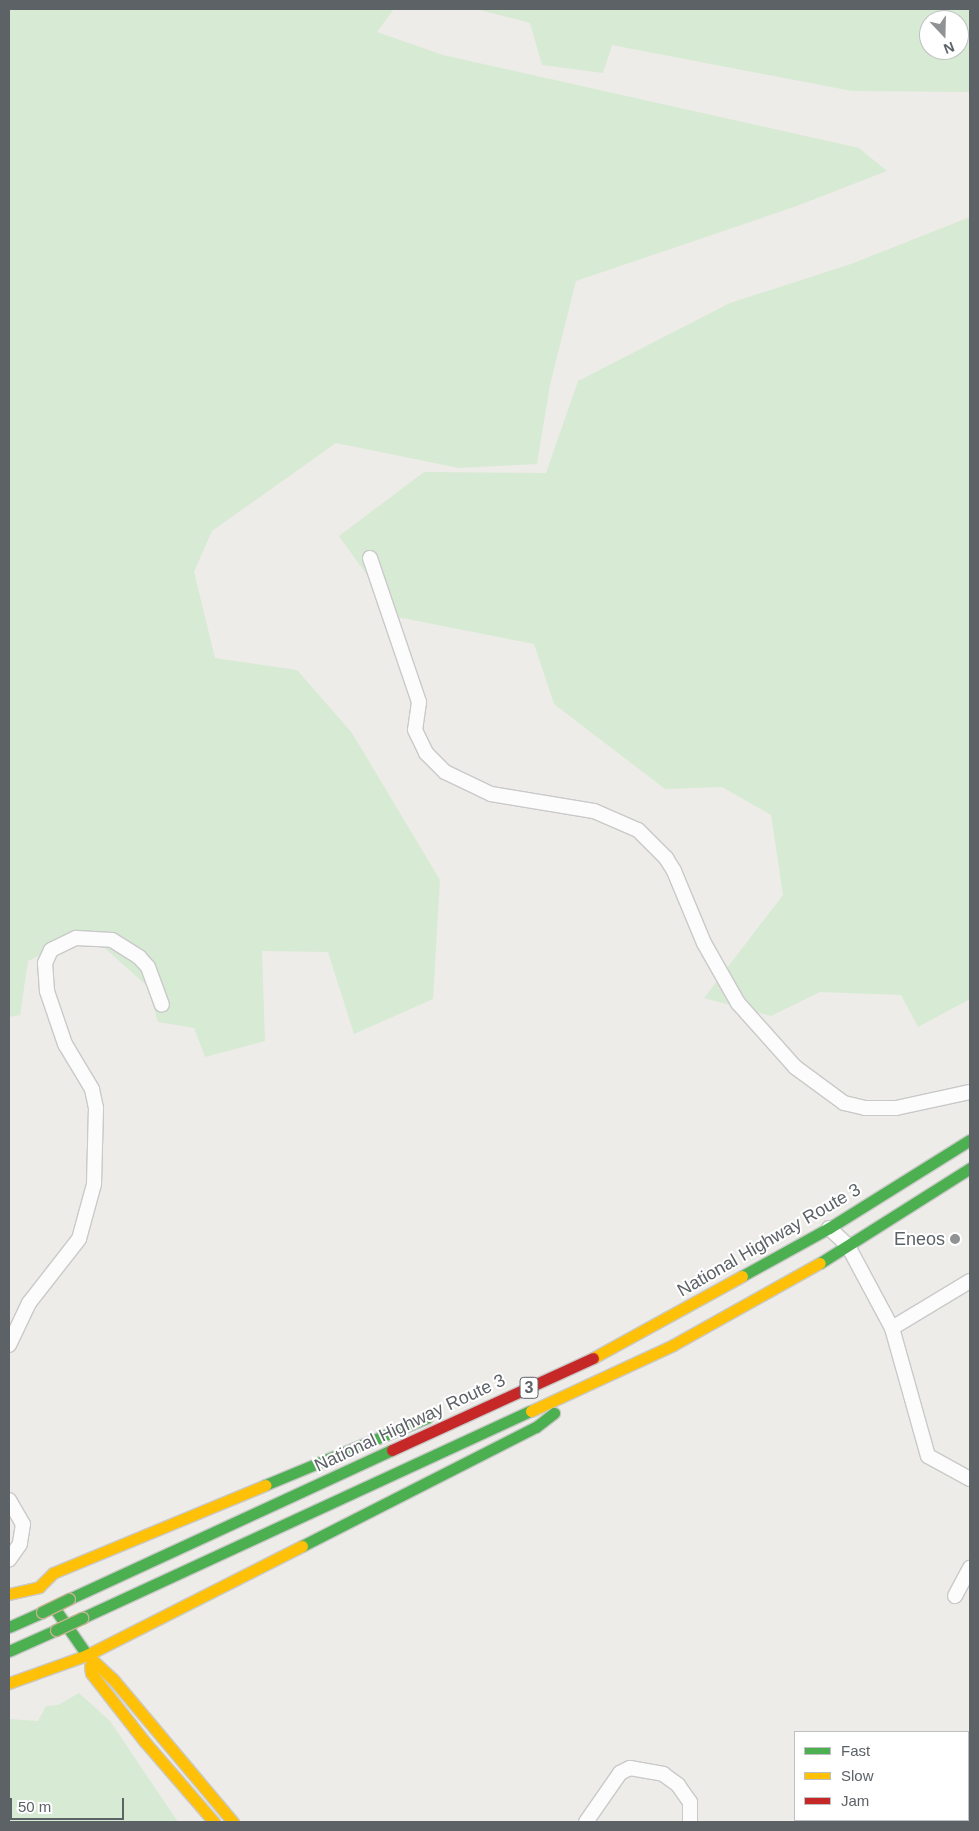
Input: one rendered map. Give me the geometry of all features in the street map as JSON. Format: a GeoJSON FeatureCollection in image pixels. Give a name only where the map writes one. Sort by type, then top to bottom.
{"type":"FeatureCollection","features":[{"type":"Feature","properties":{"kind":"main road","name":"National Highway Route 3"},"geometry":{"type":"LineString","coordinates":[[9,1627],[595,1357],[829,1228],[970,1140]]}},
{"type":"Feature","properties":{"kind":"main road","name":"3"},"geometry":{"type":"LineString","coordinates":[[9,1652],[673,1345],[848,1246],[970,1168]]}},
{"type":"Feature","properties":{"kind":"main road"},"geometry":{"type":"LineString","coordinates":[[479,1396],[595,1357]]}},
{"type":"Feature","properties":{"kind":"main road"},"geometry":{"type":"LineString","coordinates":[[9,1683],[88,1655],[536,1427],[606,1375]]}},
{"type":"Feature","properties":{"kind":"main road"},"geometry":{"type":"LineString","coordinates":[[9,1594],[39,1587],[61,1570],[443,1411]]}},
{"type":"Feature","properties":{"kind":"main road"},"geometry":{"type":"LineString","coordinates":[[39,1587],[88,1655],[113,1679],[190,1774],[233,1822]]}},
{"type":"Feature","properties":{"kind":"main road"},"geometry":{"type":"LineString","coordinates":[[88,1655],[91,1673],[145,1742],[214,1822]]}},
{"type":"Feature","properties":{"kind":"street"},"geometry":{"type":"LineString","coordinates":[[370,558],[419,702],[415,730],[426,753],[445,772],[491,794],[594,811],[638,830],[666,858],[674,871],[704,943],[738,1003],[794,1067],[838,1098],[865,1108],[896,1108],[970,1092]]}},
{"type":"Feature","properties":{"kind":"street"},"geometry":{"type":"LineString","coordinates":[[9,1345],[30,1303],[79,1239],[94,1184],[96,1108],[92,1089],[65,1044],[47,991],[45,963],[51,950],[76,938],[112,940],[139,957],[148,967],[162,1005]]}},
{"type":"Feature","properties":{"kind":"street"},"geometry":{"type":"LineString","coordinates":[[829,1228],[848,1246],[892,1328],[928,1456],[970,1479]]}},
{"type":"Feature","properties":{"kind":"street"},"geometry":{"type":"LineString","coordinates":[[892,1328],[970,1281]]}},
{"type":"Feature","properties":{"kind":"street"},"geometry":{"type":"LineString","coordinates":[[9,1500],[23,1524],[20,1544],[9,1560]]}},
{"type":"Feature","properties":{"kind":"street"},"geometry":{"type":"LineString","coordinates":[[955,1596],[970,1568]]}},
{"type":"Feature","properties":{"kind":"street"},"geometry":{"type":"LineString","coordinates":[[586,1822],[620,1773],[630,1768],[663,1774],[678,1785],[690,1802],[690,1822]]}},
{"type":"Feature","properties":{"kind":"green space"},"geometry":{"type":"Polygon","coordinates":[[[9,9],[394,9],[377,32],[443,55],[859,148],[887,171],[794,207],[576,281],[550,385],[537,464],[459,468],[336,443],[212,531],[194,572],[215,658],[297,670],[352,733],[440,880],[433,999],[354,1034],[328,952],[262,951],[265,1041],[205,1057],[194,1028],[158,1022],[147,986],[88,933],[28,961],[20,1015],[9,1017],[9,9]]]}},
{"type":"Feature","properties":{"kind":"green space"},"geometry":{"type":"Polygon","coordinates":[[[476,9],[970,9],[970,92],[852,91],[612,45],[603,73],[542,65],[530,23],[476,9]]]}},
{"type":"Feature","properties":{"kind":"green space"},"geometry":{"type":"Polygon","coordinates":[[[970,217],[970,999],[918,1027],[901,995],[820,992],[771,1016],[704,998],[783,895],[771,815],[722,787],[665,789],[554,704],[534,644],[397,617],[339,536],[424,472],[546,473],[578,381],[730,303],[851,264],[970,217]]]}},
{"type":"Feature","properties":{"kind":"green space"},"geometry":{"type":"Polygon","coordinates":[[[79,1693],[110,1721],[178,1822],[9,1822],[9,1719],[38,1721],[46,1706],[58,1705],[79,1693]]]}},
{"type":"Feature","properties":{"kind":"traffic: fast"},"geometry":{"type":"LineString","coordinates":[[742,1276],[829,1228],[970,1140]]}},
{"type":"Feature","properties":{"kind":"traffic: fast"},"geometry":{"type":"LineString","coordinates":[[820,1263],[970,1168]]}},
{"type":"Feature","properties":{"kind":"traffic: fast"},"geometry":{"type":"LineString","coordinates":[[82,1618],[531,1411]]}},
{"type":"Feature","properties":{"kind":"traffic: fast"},"geometry":{"type":"LineString","coordinates":[[302,1546],[536,1427],[554,1413]]}},
{"type":"Feature","properties":{"kind":"traffic: fast"},"geometry":{"type":"LineString","coordinates":[[265,1485],[427,1418]]}},
{"type":"Feature","properties":{"kind":"traffic: fast"},"geometry":{"type":"LineString","coordinates":[[69,1599],[392,1450]]}},
{"type":"Feature","properties":{"kind":"traffic: fast"},"geometry":{"type":"LineString","coordinates":[[42,1612],[69,1599]]}},
{"type":"Feature","properties":{"kind":"traffic: fast"},"geometry":{"type":"LineString","coordinates":[[55,1609],[87,1655]]}},
{"type":"Feature","properties":{"kind":"traffic: fast"},"geometry":{"type":"LineString","coordinates":[[9,1627],[42,1612]]}},
{"type":"Feature","properties":{"kind":"traffic: fast"},"geometry":{"type":"LineString","coordinates":[[56,1630],[82,1618]]}},
{"type":"Feature","properties":{"kind":"traffic: fast"},"geometry":{"type":"LineString","coordinates":[[9,1651],[56,1630]]}},
{"type":"Feature","properties":{"kind":"traffic: slow"},"geometry":{"type":"LineString","coordinates":[[531,1411],[673,1345],[820,1263]]}},
{"type":"Feature","properties":{"kind":"traffic: slow"},"geometry":{"type":"LineString","coordinates":[[593,1358],[742,1276]]}},
{"type":"Feature","properties":{"kind":"traffic: slow"},"geometry":{"type":"LineString","coordinates":[[9,1594],[39,1587],[53,1573],[265,1485]]}},
{"type":"Feature","properties":{"kind":"traffic: slow"},"geometry":{"type":"LineString","coordinates":[[9,1683],[87,1655],[302,1546]]}},
{"type":"Feature","properties":{"kind":"traffic: slow"},"geometry":{"type":"LineString","coordinates":[[87,1655],[113,1679],[233,1822]]}},
{"type":"Feature","properties":{"kind":"traffic: slow"},"geometry":{"type":"LineString","coordinates":[[90,1666],[91,1673],[145,1742],[214,1822]]}},
{"type":"Feature","properties":{"kind":"traffic: jam"},"geometry":{"type":"LineString","coordinates":[[392,1450],[593,1358]]}},
{"type":"Feature","properties":{"kind":"place","name":"Eneos"},"geometry":{"type":"Point","coordinates":[955,1239]}}]}
